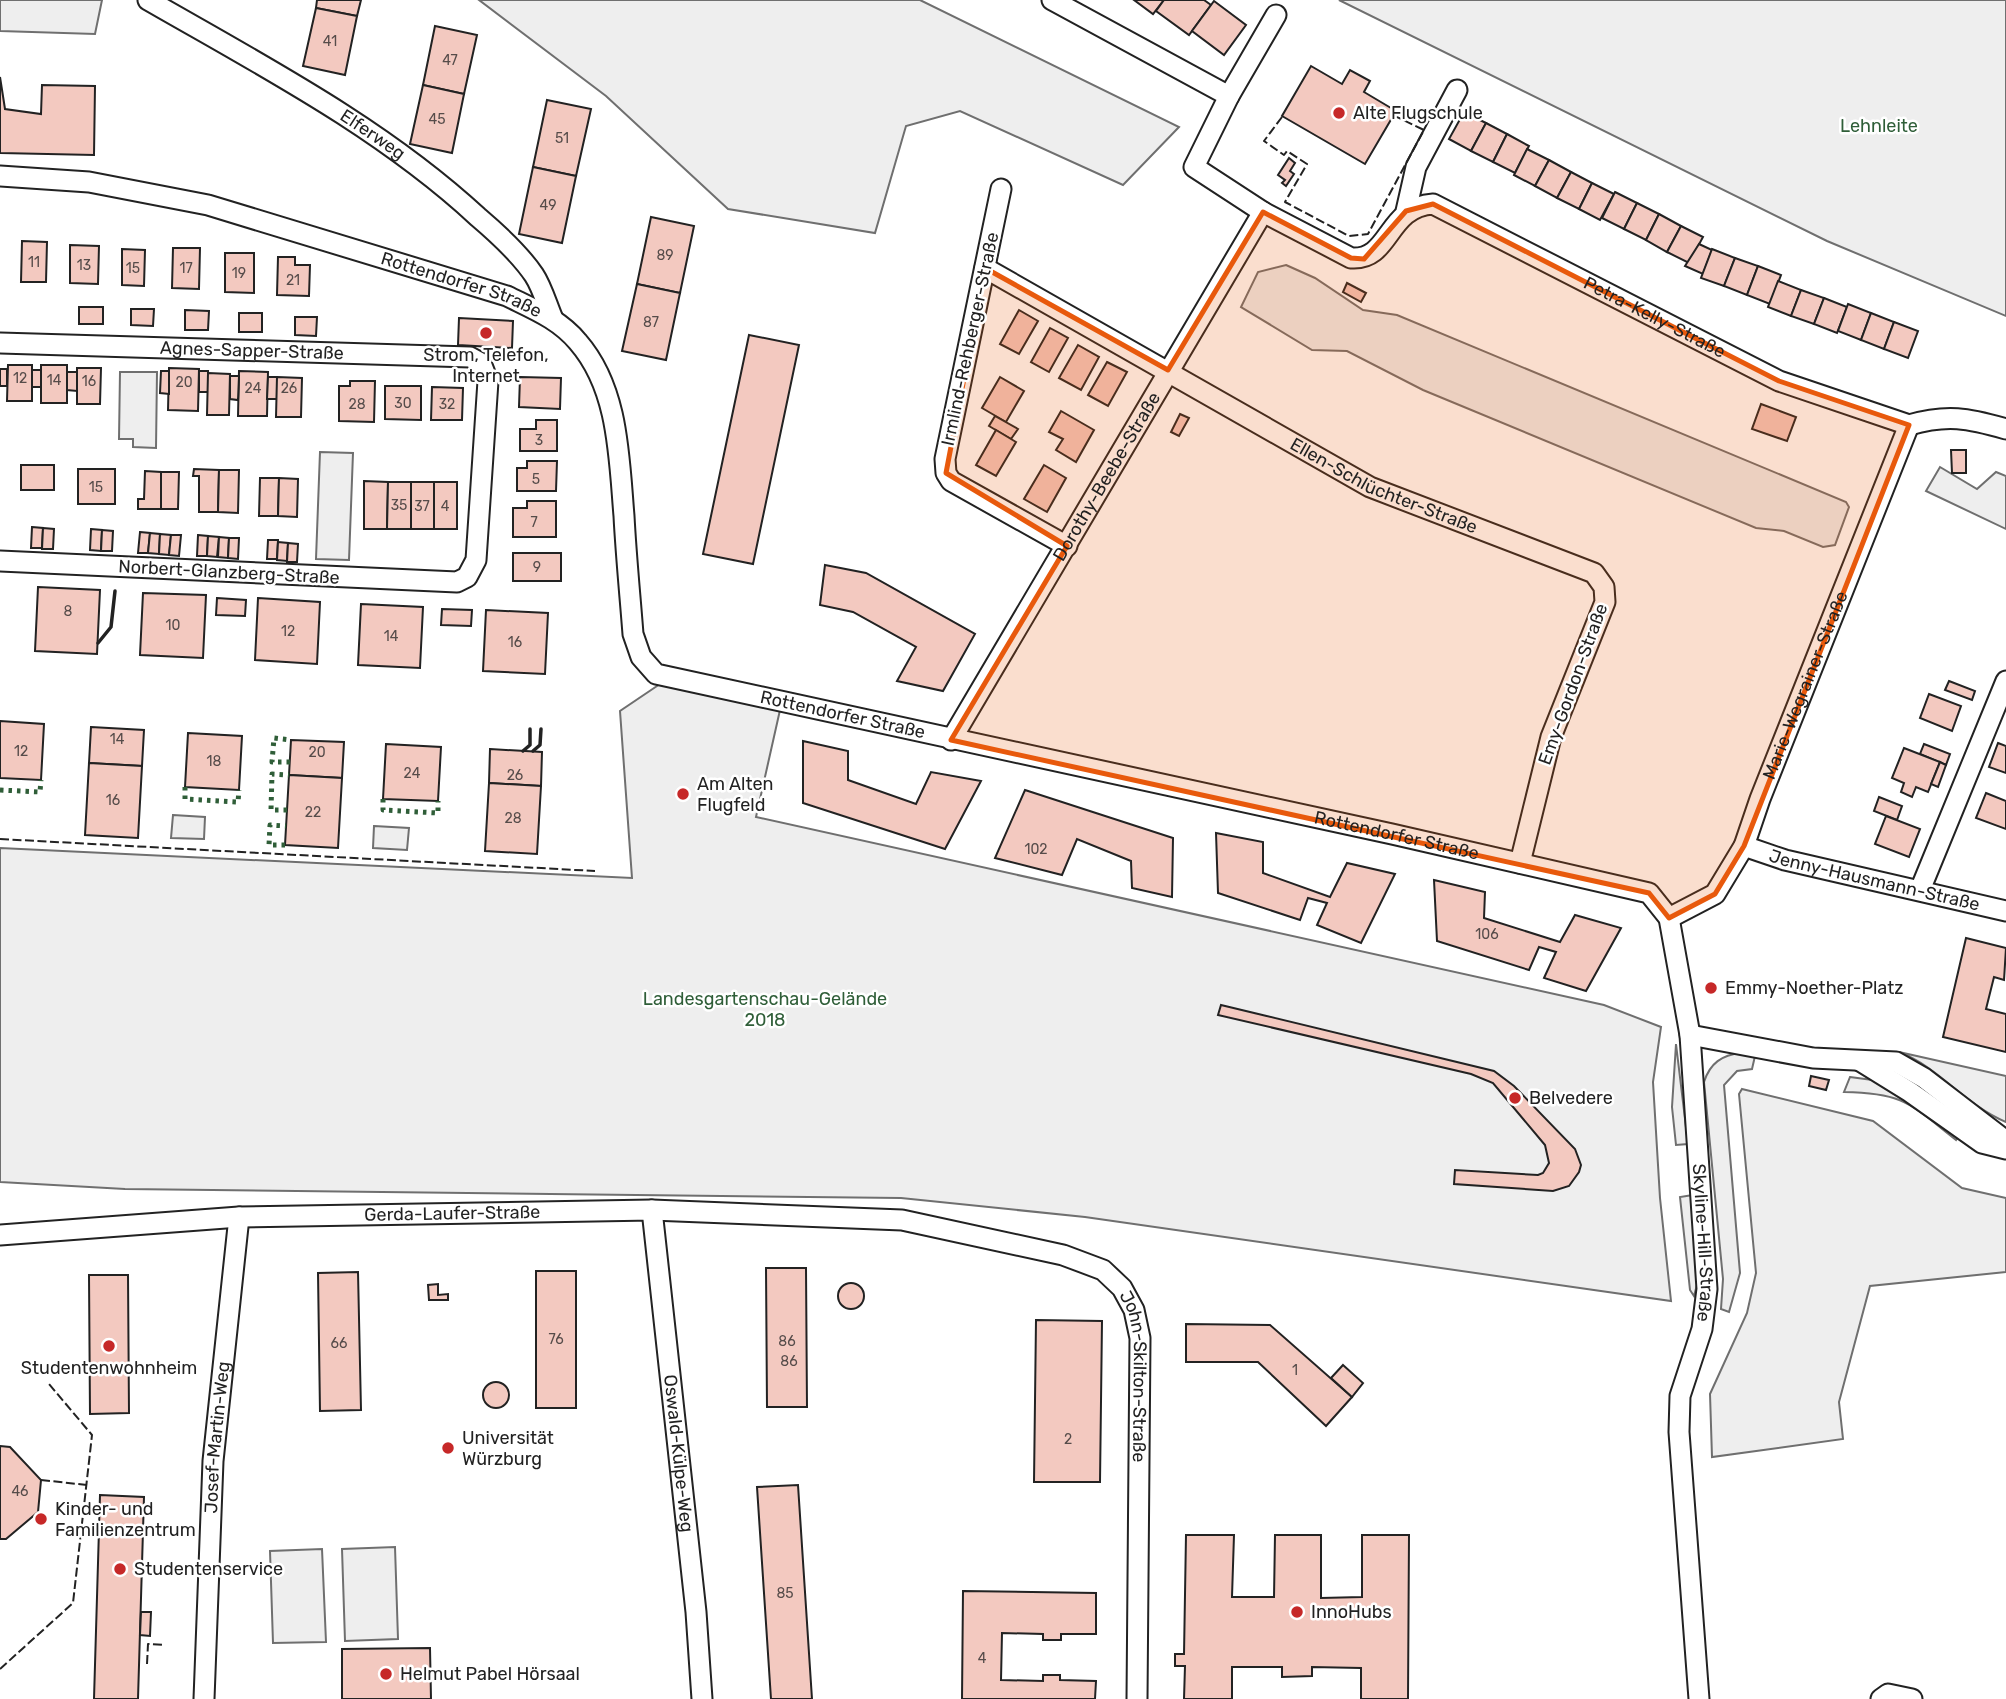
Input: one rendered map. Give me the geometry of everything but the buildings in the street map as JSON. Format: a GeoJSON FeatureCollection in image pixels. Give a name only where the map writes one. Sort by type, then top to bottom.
{"type":"FeatureCollection","features":[{"type":"Feature","properties":{"kind":"street","name":"Elferweg"},"geometry":{"type":"LineString","coordinates":[[148,0],[276,74],[395,149],[444,185],[505,242],[534,275],[554,318]]}},
{"type":"Feature","properties":{"kind":"street"},"geometry":{"type":"LineString","coordinates":[[1052,0],[1229,96]]}},
{"type":"Feature","properties":{"kind":"street"},"geometry":{"type":"LineString","coordinates":[[1276,15],[1229,96],[1194,167],[1263,212],[1351,258],[1364,259],[1373,254],[1406,211],[1416,167],[1457,90]]}},
{"type":"Feature","properties":{"kind":"street","name":"Rottendorfer Straße"},"geometry":{"type":"LineString","coordinates":[[0,176],[89,182],[208,205],[507,296],[554,318],[579,342],[595,368],[607,396],[620,453],[633,634],[641,657],[656,674],[1649,893],[1669,918]]}},
{"type":"Feature","properties":{"kind":"street","name":"Irmlind-Rehberger-Straße"},"geometry":{"type":"LineString","coordinates":[[1001,189],[945,459],[946,474],[951,481],[1067,545]]}},
{"type":"Feature","properties":{"kind":"street","name":"Petra-Kelly-Straße"},"geometry":{"type":"LineString","coordinates":[[1406,211],[1433,204],[1779,381],[1909,425]]}},
{"type":"Feature","properties":{"kind":"street","name":"Dorothy-Beebe-Straße"},"geometry":{"type":"LineString","coordinates":[[951,740],[1263,212]]}},
{"type":"Feature","properties":{"kind":"street","name":"Ellen-Schlüchter-Straße"},"geometry":{"type":"LineString","coordinates":[[985,268],[1370,486],[1594,573],[1604,587]]}},
{"type":"Feature","properties":{"kind":"street","name":"Agnes-Sapper-Straße"},"geometry":{"type":"LineString","coordinates":[[0,343],[470,357],[481,363],[488,381],[476,560],[467,577],[457,582]]}},
{"type":"Feature","properties":{"kind":"street"},"geometry":{"type":"LineString","coordinates":[[1909,425],[1937,417],[1968,418],[2006,429]]}},
{"type":"Feature","properties":{"kind":"street","name":"Marie-Wegrainer-Straße"},"geometry":{"type":"LineString","coordinates":[[1669,918],[1715,894],[1744,846],[1760,799],[1909,425]]}},
{"type":"Feature","properties":{"kind":"street","name":"Norbert-Glanzberg-Straße"},"geometry":{"type":"LineString","coordinates":[[0,561],[457,582]]}},
{"type":"Feature","properties":{"kind":"street","name":"Emy-Gordon-Straße"},"geometry":{"type":"LineString","coordinates":[[1520,863],[1551,737],[1605,602],[1604,587]]}},
{"type":"Feature","properties":{"kind":"street"},"geometry":{"type":"LineString","coordinates":[[1920,890],[2006,681]]}},
{"type":"Feature","properties":{"kind":"street","name":"Jenny-Hausmann-Straße"},"geometry":{"type":"LineString","coordinates":[[1744,846],[1785,860],[2006,911]]}},
{"type":"Feature","properties":{"kind":"street"},"geometry":{"type":"LineString","coordinates":[[1669,918],[1690,1035],[1813,1058],[1896,1062],[1947,1094],[2006,1142]]}},
{"type":"Feature","properties":{"kind":"street","name":"Skyline-Hill-Straße"},"geometry":{"type":"LineString","coordinates":[[1690,1035],[1707,1289],[1702,1329],[1680,1396],[1679,1432],[1699,1699]]}},
{"type":"Feature","properties":{"kind":"street"},"geometry":{"type":"LineString","coordinates":[[1860,1061],[1910,1092],[1982,1143],[2006,1149]]}},
{"type":"Feature","properties":{"kind":"street","name":"Gerda-Laufer-Straße"},"geometry":{"type":"LineString","coordinates":[[0,1236],[239,1217],[652,1210],[905,1221]]}},
{"type":"Feature","properties":{"kind":"street","name":"Oswald-Külpe-Weg"},"geometry":{"type":"LineString","coordinates":[[652,1210],[696,1612],[702,1699]]}},
{"type":"Feature","properties":{"kind":"street","name":"Josef-Martin-Weg"},"geometry":{"type":"LineString","coordinates":[[204,1699],[213,1461],[239,1217]]}},
{"type":"Feature","properties":{"kind":"street","name":"John-Skilton-Straße"},"geometry":{"type":"LineString","coordinates":[[905,1221],[1063,1255],[1104,1270],[1122,1288],[1134,1310],[1140,1356],[1137,1699]]}},
{"type":"Feature","properties":{"kind":"street"},"geometry":{"type":"LineString","coordinates":[[1881,1699],[1888,1695],[1912,1699]]}},
{"type":"Feature","properties":{"kind":"highlighted area"},"geometry":{"type":"Polygon","coordinates":[[[1433,204],[1779,381],[1909,425],[1744,846],[1715,894],[1669,918],[1649,893],[951,740],[1067,546],[946,473],[985,268],[1168,370],[1263,212],[1351,258],[1364,259],[1406,211],[1433,204]]]}},
{"type":"Feature","properties":{"kind":"green space"},"geometry":{"type":"Polygon","coordinates":[[[0,0],[102,0],[95,34],[0,31],[0,0]]]}},
{"type":"Feature","properties":{"kind":"green space"},"geometry":{"type":"Polygon","coordinates":[[[479,0],[920,0],[1179,127],[1123,185],[960,111],[906,126],[875,233],[728,209],[606,96],[479,0]]]}},
{"type":"Feature","properties":{"kind":"green space","name":"Lehnleite"},"geometry":{"type":"Polygon","coordinates":[[[1339,0],[2006,0],[2006,316],[1827,241],[1339,0]]]}},
{"type":"Feature","properties":{"kind":"green space"},"geometry":{"type":"Polygon","coordinates":[[[1286,265],[1315,278],[1363,310],[1397,315],[1846,502],[1849,507],[1835,545],[1823,547],[1784,531],[1756,528],[1423,390],[1347,351],[1312,350],[1241,307],[1258,272],[1286,265]]]}},
{"type":"Feature","properties":{"kind":"green space"},"geometry":{"type":"Polygon","coordinates":[[[120,372],[157,372],[156,448],[133,447],[133,439],[119,439],[120,372]]]}},
{"type":"Feature","properties":{"kind":"green space"},"geometry":{"type":"Polygon","coordinates":[[[320,452],[353,453],[349,560],[316,559],[320,452]]]}},
{"type":"Feature","properties":{"kind":"green space"},"geometry":{"type":"Polygon","coordinates":[[[1940,467],[1977,489],[1996,472],[2006,476],[2006,529],[1926,491],[1940,467]]]}},
{"type":"Feature","properties":{"kind":"green space","name":"Landesgartenschau-Gelände 2018"},"geometry":{"type":"Polygon","coordinates":[[[660,684],[780,710],[756,817],[1604,1005],[1661,1027],[1653,1082],[1660,1198],[1671,1301],[1085,1217],[901,1198],[125,1189],[0,1182],[0,848],[632,878],[620,711],[660,684]]]}},
{"type":"Feature","properties":{"kind":"green space"},"geometry":{"type":"Polygon","coordinates":[[[173,815],[205,817],[204,839],[171,838],[173,815]]]}},
{"type":"Feature","properties":{"kind":"green space"},"geometry":{"type":"Polygon","coordinates":[[[374,826],[409,828],[407,850],[373,848],[374,826]]]}},
{"type":"Feature","properties":{"kind":"green space"},"geometry":{"type":"Polygon","coordinates":[[[1676,1044],[1688,1144],[1676,1145],[1672,1107],[1676,1044]]]}},
{"type":"Feature","properties":{"kind":"green space"},"geometry":{"type":"Polygon","coordinates":[[[1899,1052],[2006,1076],[2006,1122],[1978,1106],[1927,1067],[1899,1052]]]}},
{"type":"Feature","properties":{"kind":"green space"},"geometry":{"type":"Polygon","coordinates":[[[1741,1053],[1755,1056],[1752,1069],[1737,1071],[1724,1085],[1740,1273],[1729,1312],[1721,1309],[1723,1279],[1704,1082],[1718,1061],[1741,1053]]]}},
{"type":"Feature","properties":{"kind":"green space"},"geometry":{"type":"Polygon","coordinates":[[[1850,1077],[1880,1081],[1960,1134],[1956,1140],[1916,1109],[1894,1098],[1844,1092],[1850,1077]]]}},
{"type":"Feature","properties":{"kind":"green space"},"geometry":{"type":"Polygon","coordinates":[[[1742,1089],[1873,1121],[1962,1188],[2006,1198],[2006,1272],[1870,1286],[1839,1402],[1843,1439],[1712,1457],[1710,1394],[1747,1313],[1756,1273],[1739,1094],[1742,1089]]]}},
{"type":"Feature","properties":{"kind":"green space"},"geometry":{"type":"Polygon","coordinates":[[[1693,1195],[1698,1281],[1694,1296],[1690,1290],[1680,1197],[1693,1195]]]}},
{"type":"Feature","properties":{"kind":"green space"},"geometry":{"type":"Polygon","coordinates":[[[395,1547],[398,1639],[345,1641],[342,1549],[395,1547]]]}},
{"type":"Feature","properties":{"kind":"green space"},"geometry":{"type":"Polygon","coordinates":[[[322,1549],[326,1642],[273,1643],[270,1551],[322,1549]]]}},
{"type":"Feature","properties":{"kind":"hedge"},"geometry":{"type":"LineString","coordinates":[[290,762],[272,762],[274,738],[291,740]]}},
{"type":"Feature","properties":{"kind":"hedge"},"geometry":{"type":"LineString","coordinates":[[287,810],[271,810],[272,774],[289,775]]}},
{"type":"Feature","properties":{"kind":"hedge"},"geometry":{"type":"LineString","coordinates":[[0,790],[40,792],[41,780]]}},
{"type":"Feature","properties":{"kind":"hedge"},"geometry":{"type":"LineString","coordinates":[[185,787],[185,799],[238,802],[239,790]]}},
{"type":"Feature","properties":{"kind":"hedge"},"geometry":{"type":"LineString","coordinates":[[383,799],[383,810],[438,813],[438,801]]}},
{"type":"Feature","properties":{"kind":"hedge"},"geometry":{"type":"LineString","coordinates":[[285,845],[269,845],[270,825],[286,826]]}},
{"type":"Feature","properties":{"kind":"fence"},"geometry":{"type":"LineString","coordinates":[[1282,117],[1264,141],[1284,155],[1287,151],[1307,164],[1285,202],[1349,236],[1368,234],[1424,130],[1395,116]]}},
{"type":"Feature","properties":{"kind":"fence"},"geometry":{"type":"LineString","coordinates":[[0,839],[595,871]]}},
{"type":"Feature","properties":{"kind":"fence"},"geometry":{"type":"LineString","coordinates":[[0,1669],[73,1603],[92,1435],[49,1384]]}},
{"type":"Feature","properties":{"kind":"fence"},"geometry":{"type":"LineString","coordinates":[[41,1480],[87,1485]]}},
{"type":"Feature","properties":{"kind":"fence"},"geometry":{"type":"LineString","coordinates":[[147,1664],[148,1644],[165,1645]]}},
{"type":"Feature","properties":{"kind":"wall"},"geometry":{"type":"LineString","coordinates":[[98,643],[111,627],[115,591]]}},
{"type":"Feature","properties":{"kind":"wall"},"geometry":{"type":"LineString","coordinates":[[523,751],[530,745],[530,729]]}},
{"type":"Feature","properties":{"kind":"wall"},"geometry":{"type":"LineString","coordinates":[[533,751],[540,745],[541,729]]}},
{"type":"Feature","properties":{"kind":"place","name":"Alte Flugschule"},"geometry":{"type":"Point","coordinates":[1339,113]}},
{"type":"Feature","properties":{"kind":"place","name":"Strom, Telefon, Internet"},"geometry":{"type":"Point","coordinates":[486,333]}},
{"type":"Feature","properties":{"kind":"place","name":"Am Alten Flugfeld"},"geometry":{"type":"Point","coordinates":[683,794]}},
{"type":"Feature","properties":{"kind":"place","name":"Emmy-Noether-Platz"},"geometry":{"type":"Point","coordinates":[1711,988]}},
{"type":"Feature","properties":{"kind":"place","name":"Belvedere"},"geometry":{"type":"Point","coordinates":[1515,1098]}},
{"type":"Feature","properties":{"kind":"place","name":"Studentenwohnheim"},"geometry":{"type":"Point","coordinates":[109,1346]}},
{"type":"Feature","properties":{"kind":"place","name":"Universität Würzburg"},"geometry":{"type":"Point","coordinates":[448,1448]}},
{"type":"Feature","properties":{"kind":"place","name":"Kinder- und Familienzentrum"},"geometry":{"type":"Point","coordinates":[41,1519]}},
{"type":"Feature","properties":{"kind":"place","name":"Studentenservice"},"geometry":{"type":"Point","coordinates":[120,1569]}},
{"type":"Feature","properties":{"kind":"place","name":"InnoHubs"},"geometry":{"type":"Point","coordinates":[1297,1612]}},
{"type":"Feature","properties":{"kind":"place","name":"Helmut Pabel Hörsaal"},"geometry":{"type":"Point","coordinates":[386,1674]}}]}
